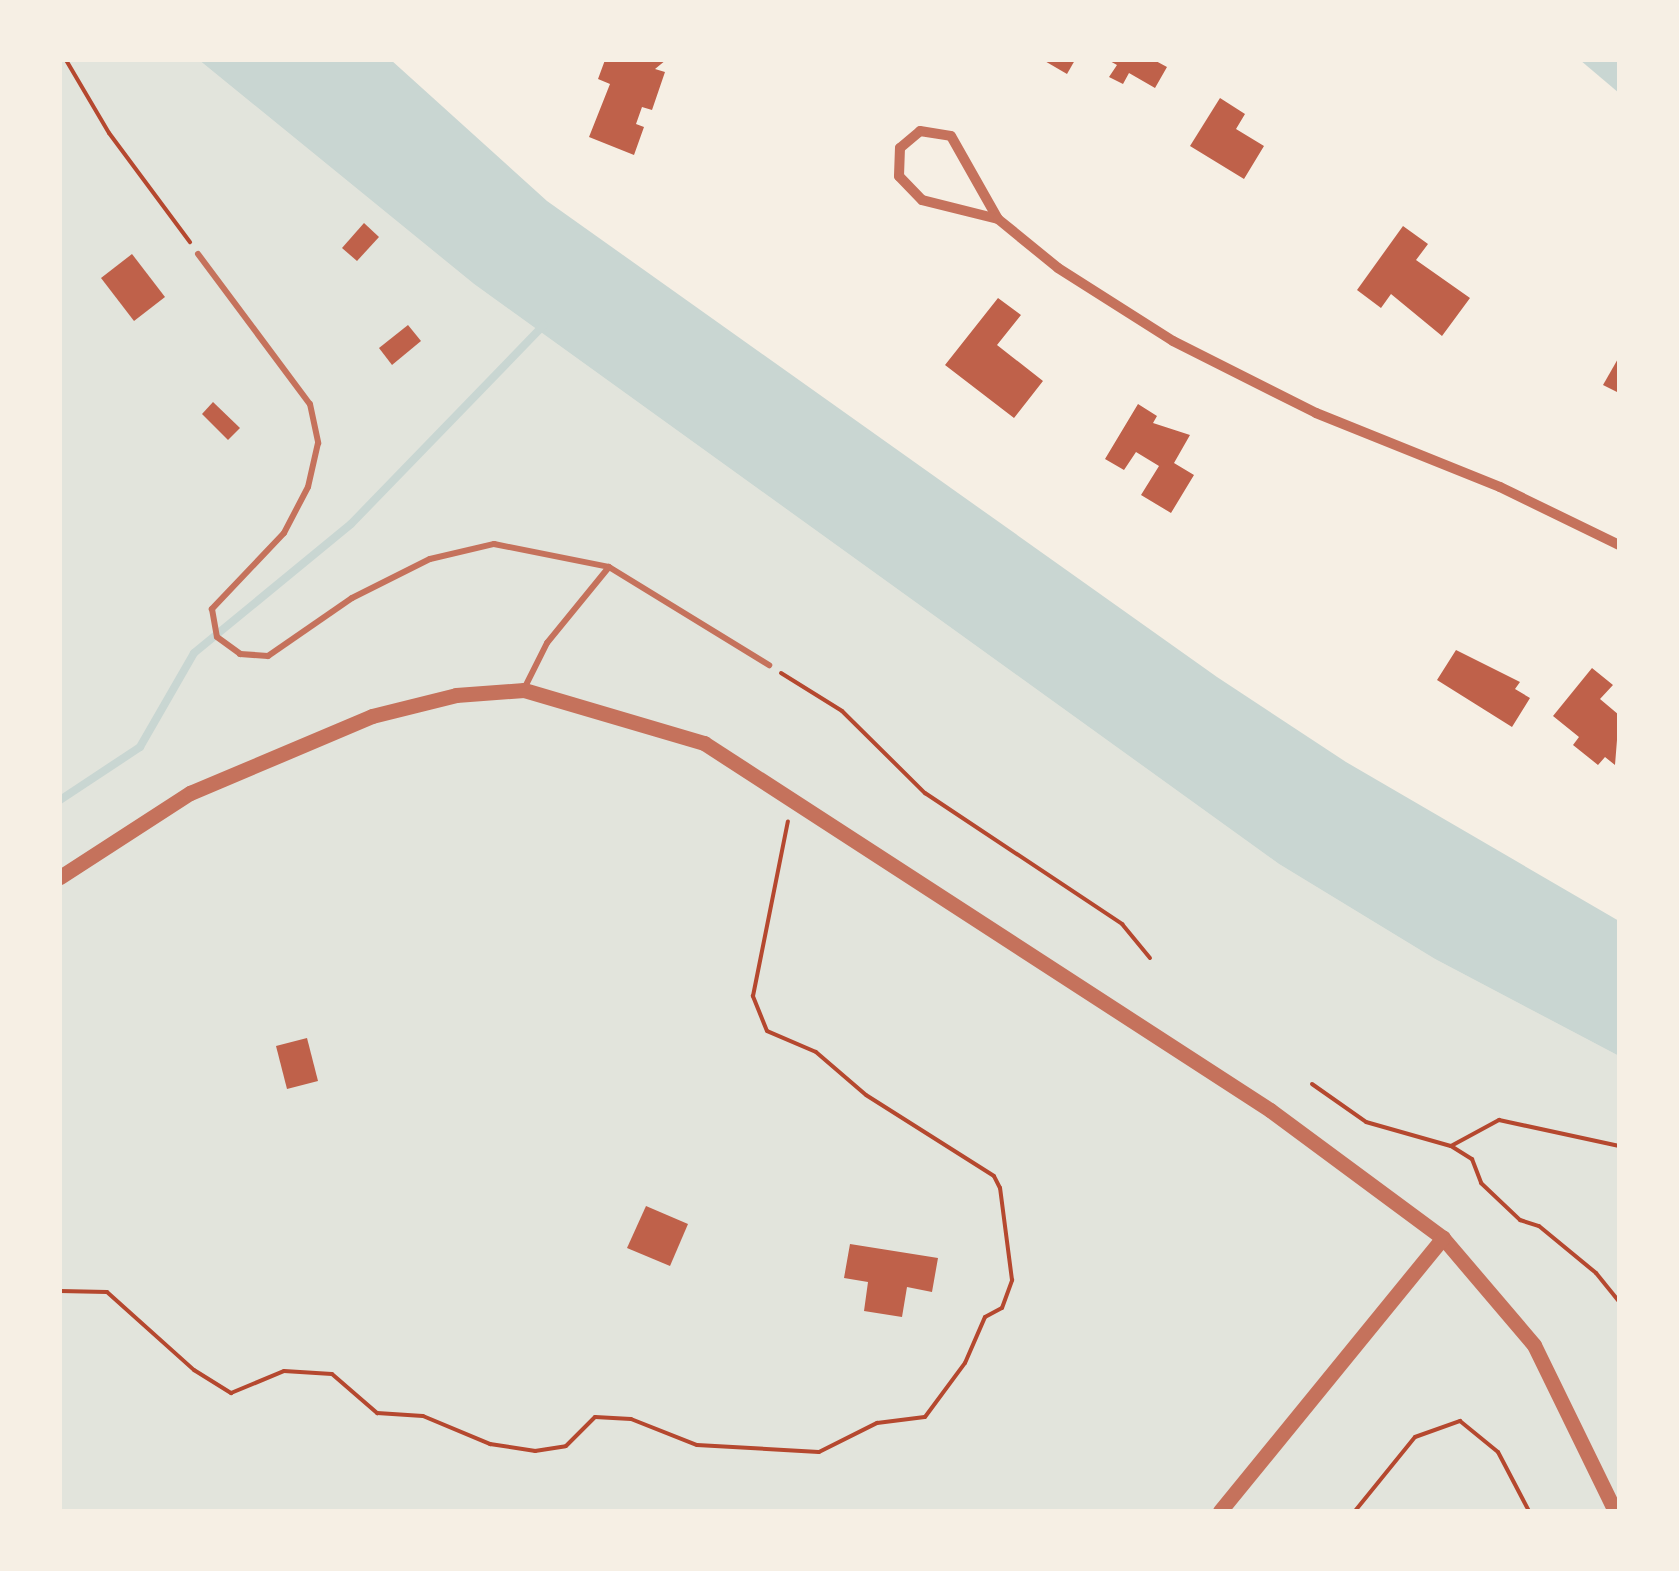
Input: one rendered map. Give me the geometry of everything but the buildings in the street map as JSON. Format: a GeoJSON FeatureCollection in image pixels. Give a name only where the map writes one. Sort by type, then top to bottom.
{"type":"FeatureCollection","features":[{"type":"Feature","properties":{"kind":"street"},"geometry":{"type":"LineString","coordinates":[[998,220],[922,200],[899,176],[900,148],[920,132],[951,136],[998,220],[1058,268],[1173,341],[1316,413],[1500,487],[1619,545]]}},
{"type":"Feature","properties":{"kind":"street"},"geometry":{"type":"LineString","coordinates":[[60,877],[190,793],[372,716],[456,695],[524,690],[704,743],[793,797],[1270,1110],[1443,1238],[1534,1345],[1616,1511]]}},
{"type":"Feature","properties":{"kind":"street"},"geometry":{"type":"LineString","coordinates":[[1220,1511],[1443,1238]]}},
{"type":"Feature","properties":{"kind":"lane"},"geometry":{"type":"LineString","coordinates":[[198,254],[310,404],[318,443],[308,487],[284,533],[212,609],[217,637],[240,654],[268,656],[352,598],[430,559],[494,544],[609,567],[769,666]]}},
{"type":"Feature","properties":{"kind":"lane"},"geometry":{"type":"LineString","coordinates":[[524,690],[547,643],[609,567]]}},
{"type":"Feature","properties":{"kind":"path"},"geometry":{"type":"LineString","coordinates":[[66,60],[109,133],[198,254]]}},
{"type":"Feature","properties":{"kind":"path"},"geometry":{"type":"LineString","coordinates":[[769,666],[842,711],[925,793],[1122,924],[1150,958]]}},
{"type":"Feature","properties":{"kind":"path"},"geometry":{"type":"LineString","coordinates":[[60,1290],[108,1292],[194,1370],[230,1393],[284,1371],[332,1374],[378,1413],[423,1416],[490,1444],[535,1451],[566,1446],[595,1417],[632,1419],[697,1445],[819,1452],[876,1423],[924,1418],[965,1363],[985,1317],[1002,1308],[1012,1280],[1000,1188],[994,1176],[866,1095],[816,1052],[767,1032],[752,996],[793,797]]}},
{"type":"Feature","properties":{"kind":"path"},"geometry":{"type":"LineString","coordinates":[[1312,1084],[1366,1122],[1451,1146],[1472,1159],[1481,1183],[1520,1220],[1539,1226],[1619,1301]]}},
{"type":"Feature","properties":{"kind":"path"},"geometry":{"type":"LineString","coordinates":[[1451,1146],[1499,1120],[1619,1146]]}},
{"type":"Feature","properties":{"kind":"path"},"geometry":{"type":"LineString","coordinates":[[1355,1511],[1414,1437],[1460,1421],[1498,1452],[1528,1511]]}},
{"type":"Feature","properties":{"kind":"shaded area"},"geometry":{"type":"Polygon","coordinates":[[[60,60],[199,60],[474,284],[1279,864],[1435,959],[1619,1056],[1619,1511],[60,1511],[60,60]]]}},
{"type":"Feature","properties":{"kind":"shaded area"},"geometry":{"type":"Polygon","coordinates":[[[199,60],[391,60],[547,201],[1217,677],[1346,762],[1619,921],[1619,1056],[1435,959],[1279,864],[474,284],[199,60]]]}},
{"type":"Feature","properties":{"kind":"shaded area"},"geometry":{"type":"Polygon","coordinates":[[[1580,60],[1619,60],[1619,93],[1580,60]]]}},
{"type":"Feature","properties":{"kind":"waterway"},"geometry":{"type":"LineString","coordinates":[[60,800],[140,747],[194,653],[351,524],[544,325]]}}]}
